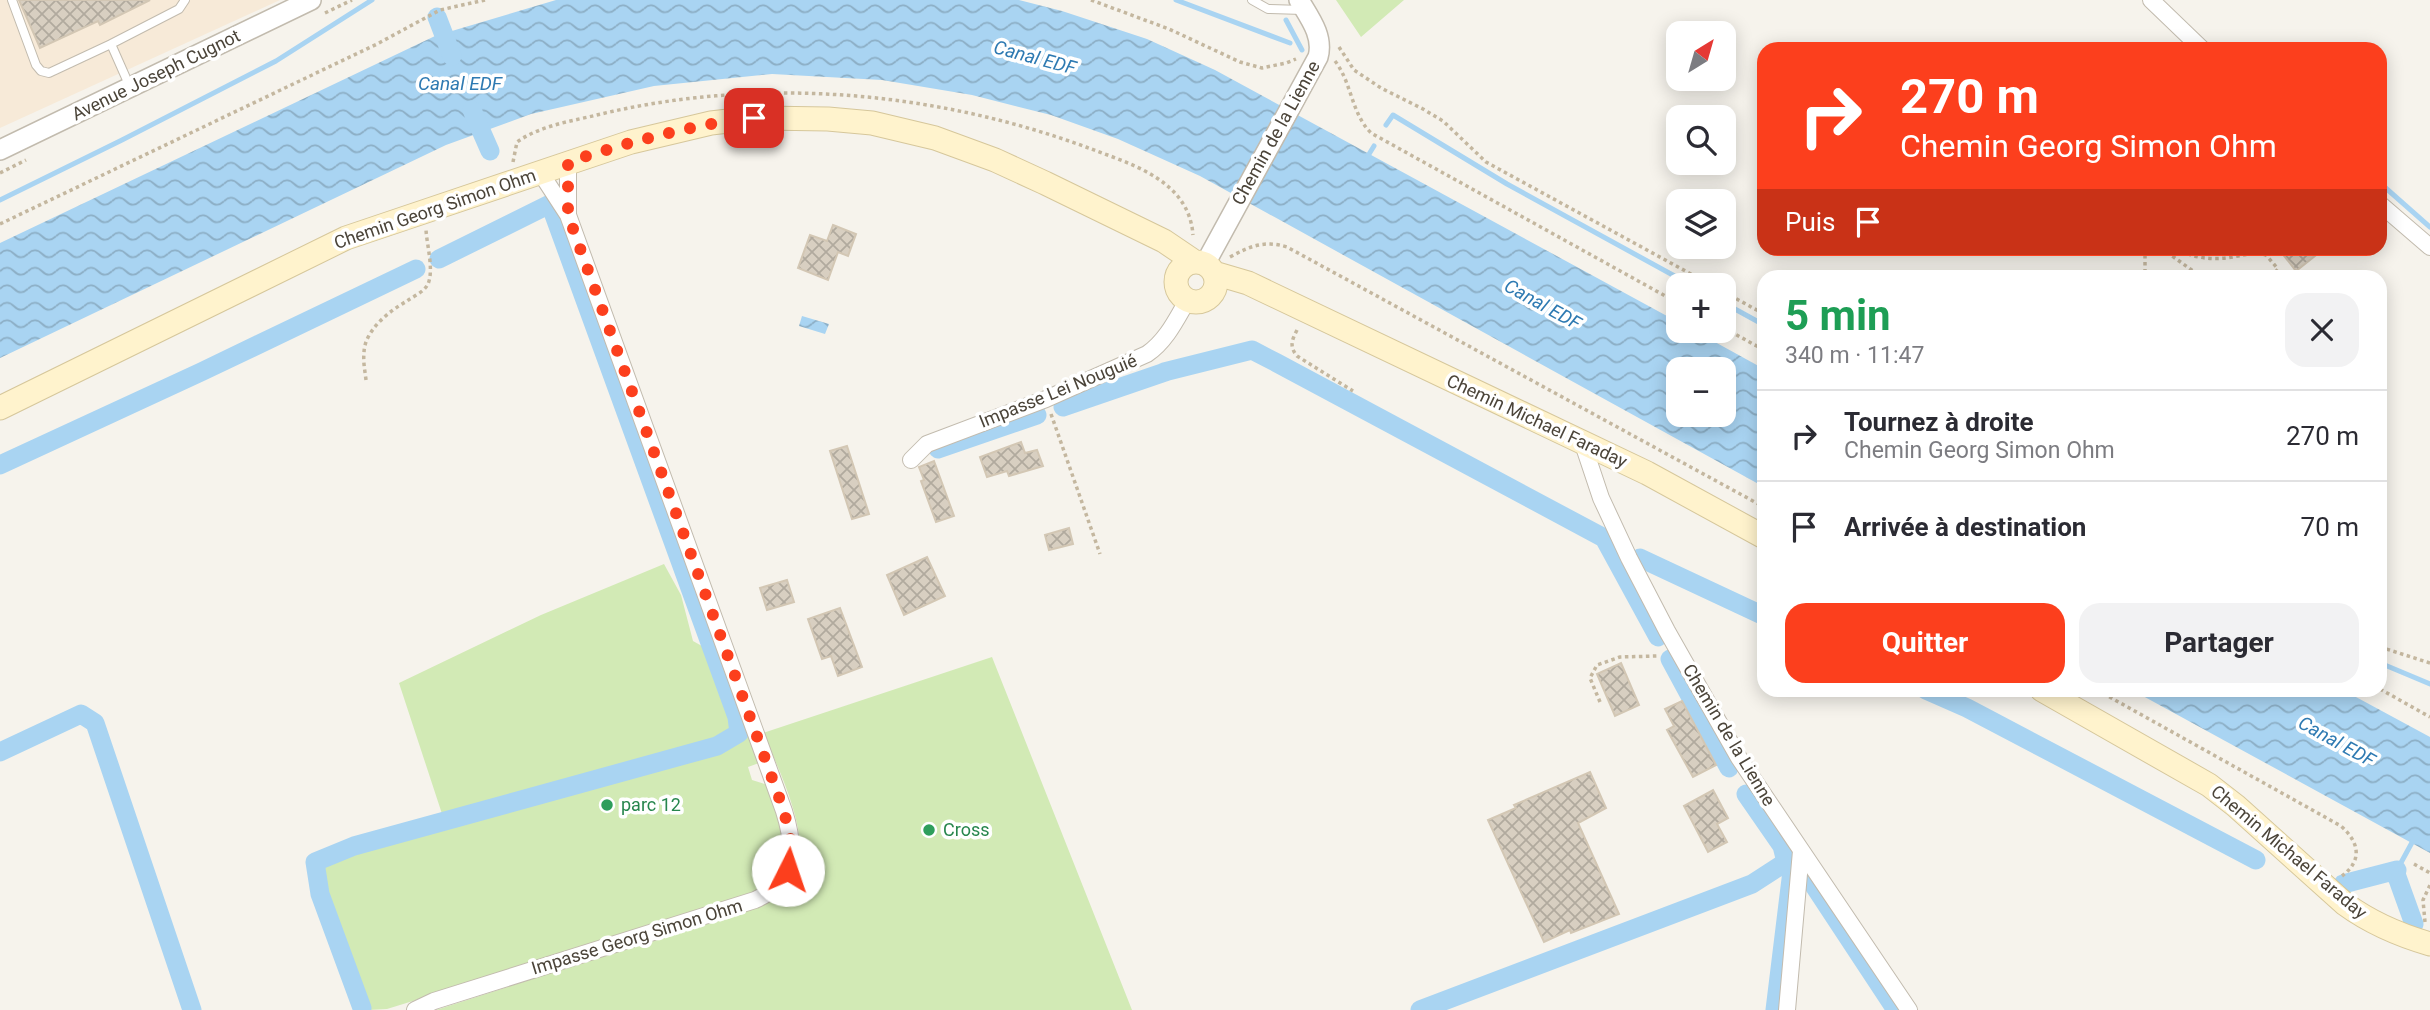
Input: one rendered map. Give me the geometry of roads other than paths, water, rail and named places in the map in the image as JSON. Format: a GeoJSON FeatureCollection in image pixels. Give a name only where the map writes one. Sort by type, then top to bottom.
{"type":"FeatureCollection","features":[{"type":"Feature","properties":{"kind":"main road","name":"Chemin Georg Simon Ohm"},"geometry":{"type":"LineString","coordinates":[[0,408],[338,242],[568,162],[631,142],[711,123],[754,118],[828,119],[891,127],[963,147],[1170,244],[1206,267]]}},
{"type":"Feature","properties":{"kind":"main road","name":"Chemin Georg Simon Ohm"},"geometry":{"type":"LineString","coordinates":[[1094,208],[1153,248],[1164,260],[1175,281]]}},
{"type":"Feature","properties":{"kind":"main road"},"geometry":{"type":"LineString","coordinates":[[1184,265],[1206,267],[1216,286],[1210,297],[1199,302],[1187,301],[1178,292],[1175,281],[1177,275],[1184,265]]}},
{"type":"Feature","properties":{"kind":"main road","name":"Chemin Michael Faraday"},"geometry":{"type":"LineString","coordinates":[[1206,267],[1248,283],[1582,441],[1757,533]]}},
{"type":"Feature","properties":{"kind":"main road","name":"Chemin Michael Faraday"},"geometry":{"type":"LineString","coordinates":[[1210,297],[1251,296],[1307,312]]}},
{"type":"Feature","properties":{"kind":"main road","name":"Chemin Michael Faraday"},"geometry":{"type":"LineString","coordinates":[[2054,697],[2209,785],[2361,916],[2391,932],[2430,944]]}},
{"type":"Feature","properties":{"kind":"street","name":"Avenue Joseph Cugnot"},"geometry":{"type":"LineString","coordinates":[[0,149],[311,0]]}},
{"type":"Feature","properties":{"kind":"street"},"geometry":{"type":"LineString","coordinates":[[2163,4],[2197,42]]}},
{"type":"Feature","properties":{"kind":"street","name":"Chemin de la Lienne"},"geometry":{"type":"LineString","coordinates":[[1206,267],[1218,237],[1324,53],[1302,5]]}},
{"type":"Feature","properties":{"kind":"street","name":"Impasse Georg Simon Ohm"},"geometry":{"type":"LineString","coordinates":[[568,162],[568,215]]}},
{"type":"Feature","properties":{"kind":"street","name":"Impasse Georg Simon Ohm"},"geometry":{"type":"LineString","coordinates":[[415,1010],[434,1001],[755,900],[778,885],[790,863],[792,846],[784,811],[568,215],[540,172]]}},
{"type":"Feature","properties":{"kind":"street"},"geometry":{"type":"LineString","coordinates":[[2387,210],[2430,247]]}},
{"type":"Feature","properties":{"kind":"street","name":"Impasse Lei Nouguié"},"geometry":{"type":"LineString","coordinates":[[911,460],[927,444],[1046,399],[1135,360],[1154,349],[1170,330],[1187,301]]}},
{"type":"Feature","properties":{"kind":"street","name":"Chemin de la Lienne"},"geometry":{"type":"LineString","coordinates":[[1582,441],[1601,498],[1629,558],[1739,758],[1909,1010]]}},
{"type":"Feature","properties":{"kind":"street"},"geometry":{"type":"LineString","coordinates":[[1787,1010],[1801,851]]}},
{"type":"Feature","properties":{"kind":"lane"},"geometry":{"type":"LineString","coordinates":[[12,0],[36,65],[41,71],[49,72],[179,9],[186,0]]}},
{"type":"Feature","properties":{"kind":"lane"},"geometry":{"type":"LineString","coordinates":[[1252,0],[1268,9],[1302,5]]}},
{"type":"Feature","properties":{"kind":"lane"},"geometry":{"type":"LineString","coordinates":[[111,44],[130,87]]}},
{"type":"Feature","properties":{"kind":"water","name":"Canal EDF"},"geometry":{"type":"Polygon","coordinates":[[[556,0],[1019,0],[1147,39],[1215,70],[1666,315],[1666,343],[1717,343],[1757,365],[1757,483],[1200,176],[1118,139],[1051,115],[972,95],[882,80],[772,74],[654,86],[531,114],[446,145],[0,358],[0,243],[435,36],[556,0]]]}},
{"type":"Feature","properties":{"kind":"water"},"geometry":{"type":"Polygon","coordinates":[[[802,316],[829,324],[825,334],[799,326],[802,316]]]}},
{"type":"Feature","properties":{"kind":"water","name":"Canal EDF"},"geometry":{"type":"Polygon","coordinates":[[[2145,697],[2356,697],[2430,737],[2430,853],[2145,697]]]}},
{"type":"Feature","properties":{"kind":"waterway"},"geometry":{"type":"LineString","coordinates":[[0,200],[276,61],[372,0]]}},
{"type":"Feature","properties":{"kind":"waterway"},"geometry":{"type":"LineString","coordinates":[[1176,0],[1290,43]]}},
{"type":"Feature","properties":{"kind":"waterway"},"geometry":{"type":"LineString","coordinates":[[437,17],[452,56]]}},
{"type":"Feature","properties":{"kind":"waterway"},"geometry":{"type":"LineString","coordinates":[[1286,20],[1302,50]]}},
{"type":"Feature","properties":{"kind":"waterway"},"geometry":{"type":"LineString","coordinates":[[472,110],[490,151]]}},
{"type":"Feature","properties":{"kind":"waterway"},"geometry":{"type":"LineString","coordinates":[[1386,125],[1393,115],[1507,184],[1669,273]]}},
{"type":"Feature","properties":{"kind":"waterway"},"geometry":{"type":"LineString","coordinates":[[1366,159],[1374,146]]}},
{"type":"Feature","properties":{"kind":"waterway"},"geometry":{"type":"LineString","coordinates":[[2387,189],[2430,227]]}},
{"type":"Feature","properties":{"kind":"waterway"},"geometry":{"type":"LineString","coordinates":[[362,1008],[320,894],[315,862],[354,846],[717,746],[739,733],[737,717],[550,204],[439,259]]}},
{"type":"Feature","properties":{"kind":"waterway"},"geometry":{"type":"LineString","coordinates":[[0,465],[416,269]]}},
{"type":"Feature","properties":{"kind":"waterway"},"geometry":{"type":"LineString","coordinates":[[1736,310],[1757,321]]}},
{"type":"Feature","properties":{"kind":"waterway"},"geometry":{"type":"LineString","coordinates":[[1164,372],[1252,350],[1604,538],[1658,637]]}},
{"type":"Feature","properties":{"kind":"waterway"},"geometry":{"type":"LineString","coordinates":[[1063,407],[1168,371]]}},
{"type":"Feature","properties":{"kind":"waterway"},"geometry":{"type":"LineString","coordinates":[[938,449],[1037,415]]}},
{"type":"Feature","properties":{"kind":"waterway"},"geometry":{"type":"LineString","coordinates":[[1640,558],[1757,613]]}},
{"type":"Feature","properties":{"kind":"waterway"},"geometry":{"type":"LineString","coordinates":[[1670,659],[1729,768]]}},
{"type":"Feature","properties":{"kind":"waterway"},"geometry":{"type":"LineString","coordinates":[[2387,666],[2430,684]]}},
{"type":"Feature","properties":{"kind":"waterway"},"geometry":{"type":"LineString","coordinates":[[1942,697],[2256,860]]}},
{"type":"Feature","properties":{"kind":"waterway"},"geometry":{"type":"LineString","coordinates":[[0,752],[81,714],[95,723],[192,1010]]}},
{"type":"Feature","properties":{"kind":"waterway"},"geometry":{"type":"LineString","coordinates":[[1420,1010],[1752,884],[1786,862],[1782,846],[1746,794]]}},
{"type":"Feature","properties":{"kind":"waterway"},"geometry":{"type":"LineString","coordinates":[[2397,870],[2415,837]]}},
{"type":"Feature","properties":{"kind":"waterway"},"geometry":{"type":"LineString","coordinates":[[1775,1010],[1792,871],[1786,862]]}},
{"type":"Feature","properties":{"kind":"waterway"},"geometry":{"type":"LineString","coordinates":[[2343,884],[2397,870],[2396,874],[2414,924]]}},
{"type":"Feature","properties":{"kind":"waterway"},"geometry":{"type":"LineString","coordinates":[[1807,875],[1896,1010]]}},
{"type":"Feature","properties":{"kind":"place","name":"parc 12"},"geometry":{"type":"Point","coordinates":[607,805]}},
{"type":"Feature","properties":{"kind":"place","name":"Cross"},"geometry":{"type":"Point","coordinates":[929,830]}}]}
